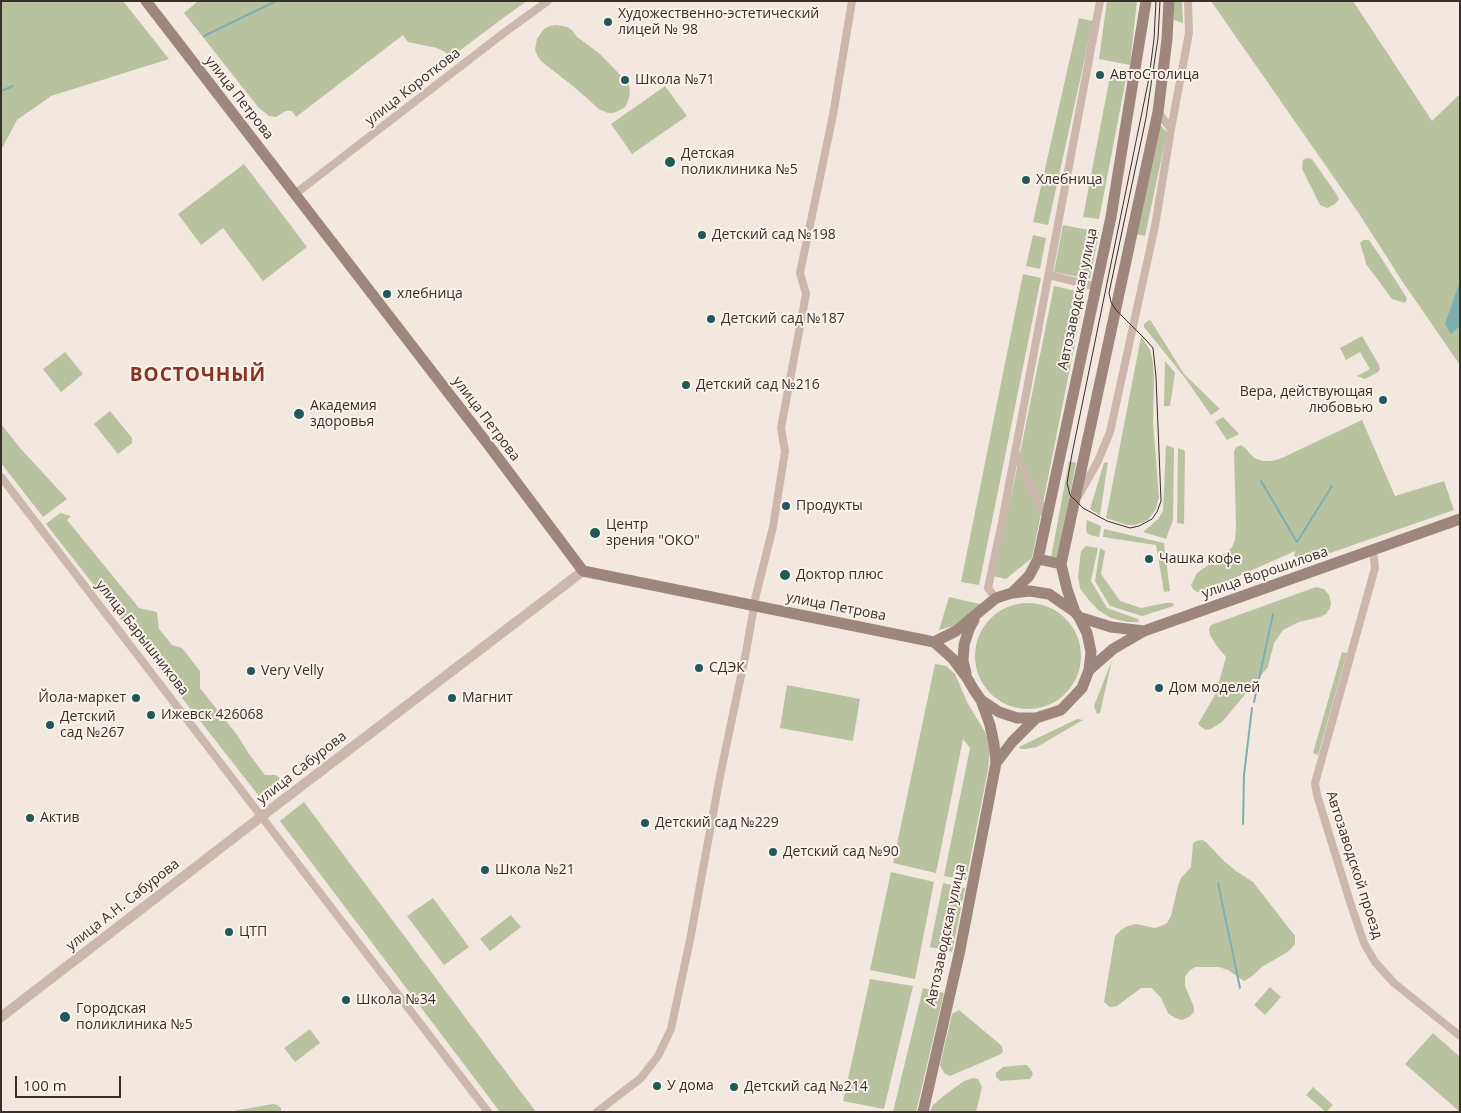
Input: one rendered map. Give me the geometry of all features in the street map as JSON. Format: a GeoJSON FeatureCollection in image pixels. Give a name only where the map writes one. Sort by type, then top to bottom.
{"type":"FeatureCollection","features":[{"type":"Feature","properties":{"kind":"main road","name":"улица Петрова"},"geometry":{"type":"LineString","coordinates":[[146,1],[583,571],[934,642]]}},
{"type":"Feature","properties":{"kind":"main road","name":"Автозаводская улица"},"geometry":{"type":"LineString","coordinates":[[1012,592],[1029,576],[1038,559],[1111,217],[1146,1]]}},
{"type":"Feature","properties":{"kind":"main road"},"geometry":{"type":"LineString","coordinates":[[981,700],[999,712],[1017,718],[1036,718],[1061,710],[1082,688],[1089,670],[1091,652],[1087,633],[1067,589],[1061,564],[1158,112],[1167,39],[1169,1]]}},
{"type":"Feature","properties":{"kind":"main road","name":"улица Ворошилова"},"geometry":{"type":"LineString","coordinates":[[1077,614],[1111,627],[1144,631],[1460,519]]}},
{"type":"Feature","properties":{"kind":"main road"},"geometry":{"type":"LineString","coordinates":[[1038,559],[1061,564]]}},
{"type":"Feature","properties":{"kind":"main road"},"geometry":{"type":"LineString","coordinates":[[996,763],[990,725],[981,700],[953,659],[934,642],[956,631],[996,598],[1012,592],[1030,591],[1049,594],[1077,614]]}},
{"type":"Feature","properties":{"kind":"main road"},"geometry":{"type":"LineString","coordinates":[[967,678],[964,645],[969,629],[977,614]]}},
{"type":"Feature","properties":{"kind":"main road"},"geometry":{"type":"LineString","coordinates":[[1089,670],[1113,649],[1144,631]]}},
{"type":"Feature","properties":{"kind":"main road"},"geometry":{"type":"LineString","coordinates":[[996,763],[1012,742],[1036,718]]}},
{"type":"Feature","properties":{"kind":"main road","name":"Автозаводская улица"},"geometry":{"type":"LineString","coordinates":[[923,1112],[960,950],[996,763]]}},
{"type":"Feature","properties":{"kind":"street","name":"улица Короткова"},"geometry":{"type":"LineString","coordinates":[[295,194],[548,1]]}},
{"type":"Feature","properties":{"kind":"street"},"geometry":{"type":"LineString","coordinates":[[597,1112],[641,1078],[658,1056],[670,1029],[692,931],[720,776],[754,606],[773,527],[785,451],[781,428],[806,294],[800,273],[834,115],[852,1]]}},
{"type":"Feature","properties":{"kind":"street"},"geometry":{"type":"LineString","coordinates":[[996,598],[988,588],[1100,1]]}},
{"type":"Feature","properties":{"kind":"street"},"geometry":{"type":"LineString","coordinates":[[1073,505],[1098,461],[1110,432],[1155,226],[1189,33],[1188,1]]}},
{"type":"Feature","properties":{"kind":"street"},"geometry":{"type":"LineString","coordinates":[[1158,112],[1171,129]]}},
{"type":"Feature","properties":{"kind":"street"},"geometry":{"type":"LineString","coordinates":[[1049,275],[1097,287]]}},
{"type":"Feature","properties":{"kind":"street"},"geometry":{"type":"LineString","coordinates":[[1015,452],[1046,516]]}},
{"type":"Feature","properties":{"kind":"street","name":"улица Барышникова"},"geometry":{"type":"LineString","coordinates":[[1,477],[262,816]]}},
{"type":"Feature","properties":{"kind":"street","name":"Автозаводской проезд"},"geometry":{"type":"LineString","coordinates":[[1373,550],[1375,568],[1315,783],[1317,795],[1364,943],[1375,962],[1394,983],[1460,1035]]}},
{"type":"Feature","properties":{"kind":"street","name":"улица Сабурова"},"geometry":{"type":"LineString","coordinates":[[488,1112],[262,816],[583,571]]}},
{"type":"Feature","properties":{"kind":"street","name":"улица А.Н. Сабурова"},"geometry":{"type":"LineString","coordinates":[[1,1017],[262,816]]}},
{"type":"Feature","properties":{"kind":"green space"},"geometry":{"type":"Polygon","coordinates":[[[1,1],[123,1],[169,59],[51,96],[17,120],[1,150],[1,1]]]}},
{"type":"Feature","properties":{"kind":"green space"},"geometry":{"type":"Polygon","coordinates":[[[198,1],[527,1],[450,58],[445,52],[437,48],[408,42],[403,35],[296,117],[292,111],[286,111],[276,117],[269,116],[258,107],[184,13],[198,1]]]}},
{"type":"Feature","properties":{"kind":"green space"},"geometry":{"type":"Polygon","coordinates":[[[1107,1],[1137,1],[1130,65],[1099,59],[1107,1]]]}},
{"type":"Feature","properties":{"kind":"green space"},"geometry":{"type":"Polygon","coordinates":[[[1173,1],[1182,1],[1183,23],[1174,20],[1173,1]]]}},
{"type":"Feature","properties":{"kind":"green space"},"geometry":{"type":"Polygon","coordinates":[[[1211,1],[1353,1],[1432,121],[1460,94],[1460,365],[1402,281],[1360,215],[1211,1]]]}},
{"type":"Feature","properties":{"kind":"green space"},"geometry":{"type":"Polygon","coordinates":[[[1079,18],[1093,21],[1048,225],[1033,222],[1079,18]]]}},
{"type":"Feature","properties":{"kind":"green space"},"geometry":{"type":"Polygon","coordinates":[[[557,25],[572,30],[576,36],[600,54],[625,80],[629,85],[630,94],[624,108],[614,113],[608,113],[599,109],[542,62],[535,50],[537,39],[544,29],[557,25]]]}},
{"type":"Feature","properties":{"kind":"green space"},"geometry":{"type":"Polygon","coordinates":[[[1111,71],[1127,74],[1099,219],[1083,217],[1111,71]]]}},
{"type":"Feature","properties":{"kind":"green space"},"geometry":{"type":"Polygon","coordinates":[[[665,86],[687,116],[632,154],[611,124],[665,86]]]}},
{"type":"Feature","properties":{"kind":"green space"},"geometry":{"type":"Polygon","coordinates":[[[1160,125],[1167,132],[1145,236],[1136,234],[1160,125]]]}},
{"type":"Feature","properties":{"kind":"green space"},"geometry":{"type":"Polygon","coordinates":[[[1307,158],[1312,159],[1339,199],[1335,204],[1327,208],[1320,205],[1302,169],[1303,160],[1307,158]]]}},
{"type":"Feature","properties":{"kind":"green space"},"geometry":{"type":"Polygon","coordinates":[[[244,164],[307,247],[263,281],[223,228],[201,245],[178,214],[244,164]]]}},
{"type":"Feature","properties":{"kind":"green space"},"geometry":{"type":"Polygon","coordinates":[[[1063,225],[1099,232],[1090,279],[1054,272],[1063,225]]]}},
{"type":"Feature","properties":{"kind":"green space"},"geometry":{"type":"Polygon","coordinates":[[[1033,235],[1046,238],[1040,269],[1026,266],[1033,235]]]}},
{"type":"Feature","properties":{"kind":"green space"},"geometry":{"type":"Polygon","coordinates":[[[1363,240],[1369,240],[1380,256],[1405,295],[1407,299],[1405,303],[1392,299],[1366,264],[1360,243],[1363,240]]]}},
{"type":"Feature","properties":{"kind":"green space"},"geometry":{"type":"Polygon","coordinates":[[[1023,274],[1041,278],[979,585],[961,582],[1023,274]]]}},
{"type":"Feature","properties":{"kind":"green space"},"geometry":{"type":"Polygon","coordinates":[[[1054,286],[1085,293],[1032,558],[1006,579],[993,576],[1054,286]]]}},
{"type":"Feature","properties":{"kind":"green space"},"geometry":{"type":"Polygon","coordinates":[[[1149,320],[1184,374],[1220,409],[1211,415],[1185,378],[1144,327],[1144,324],[1149,320]]]}},
{"type":"Feature","properties":{"kind":"green space"},"geometry":{"type":"Polygon","coordinates":[[[1362,336],[1380,369],[1365,379],[1357,376],[1370,369],[1360,352],[1346,360],[1340,348],[1362,336]]]}},
{"type":"Feature","properties":{"kind":"green space"},"geometry":{"type":"Polygon","coordinates":[[[1141,337],[1150,350],[1153,363],[1153,422],[1159,497],[1156,509],[1148,520],[1135,525],[1127,525],[1106,518],[1141,337]]]}},
{"type":"Feature","properties":{"kind":"green space"},"geometry":{"type":"Polygon","coordinates":[[[65,352],[83,374],[61,392],[43,369],[65,352]]]}},
{"type":"Feature","properties":{"kind":"green space"},"geometry":{"type":"Polygon","coordinates":[[[1165,361],[1175,373],[1170,406],[1164,406],[1165,361]]]}},
{"type":"Feature","properties":{"kind":"green space"},"geometry":{"type":"Polygon","coordinates":[[[110,411],[132,438],[132,443],[118,454],[94,424],[110,411]]]}},
{"type":"Feature","properties":{"kind":"green space"},"geometry":{"type":"Polygon","coordinates":[[[1223,417],[1239,434],[1227,440],[1215,422],[1223,417]]]}},
{"type":"Feature","properties":{"kind":"green space"},"geometry":{"type":"Polygon","coordinates":[[[1362,420],[1395,496],[1444,481],[1454,510],[1307,561],[1294,556],[1295,551],[1203,592],[1197,592],[1193,589],[1191,585],[1197,573],[1227,552],[1235,540],[1234,452],[1236,447],[1241,445],[1254,458],[1272,461],[1362,420]]]}},
{"type":"Feature","properties":{"kind":"green space"},"geometry":{"type":"Polygon","coordinates":[[[1,424],[21,449],[67,499],[43,517],[1,463],[1,424]]]}},
{"type":"Feature","properties":{"kind":"green space"},"geometry":{"type":"Polygon","coordinates":[[[1166,445],[1174,448],[1173,520],[1166,539],[1143,532],[1158,519],[1163,511],[1166,445]]]}},
{"type":"Feature","properties":{"kind":"green space"},"geometry":{"type":"Polygon","coordinates":[[[1178,448],[1185,451],[1184,524],[1177,523],[1178,448]]]}},
{"type":"Feature","properties":{"kind":"green space"},"geometry":{"type":"Polygon","coordinates":[[[1069,461],[1076,463],[1058,558],[1051,558],[1069,461]]]}},
{"type":"Feature","properties":{"kind":"green space"},"geometry":{"type":"Polygon","coordinates":[[[1108,462],[1100,515],[1090,509],[1104,463],[1108,462]]]}},
{"type":"Feature","properties":{"kind":"green space"},"geometry":{"type":"Polygon","coordinates":[[[60,513],[71,516],[67,520],[139,608],[157,612],[159,629],[172,645],[182,648],[200,671],[200,688],[238,736],[249,754],[265,775],[276,775],[284,782],[262,800],[46,524],[60,513]]]}},
{"type":"Feature","properties":{"kind":"green space"},"geometry":{"type":"Polygon","coordinates":[[[1087,520],[1101,526],[1099,537],[1087,533],[1087,520]]]}},
{"type":"Feature","properties":{"kind":"green space"},"geometry":{"type":"Polygon","coordinates":[[[1104,529],[1164,543],[1170,591],[1164,592],[1156,545],[1103,537],[1104,529]]]}},
{"type":"Feature","properties":{"kind":"green space"},"geometry":{"type":"Polygon","coordinates":[[[1086,546],[1098,548],[1091,581],[1107,608],[1138,619],[1139,622],[1127,622],[1111,618],[1098,610],[1080,588],[1078,576],[1081,551],[1086,546]]]}},
{"type":"Feature","properties":{"kind":"green space"},"geometry":{"type":"Polygon","coordinates":[[[1100,548],[1105,551],[1101,574],[1120,601],[1141,608],[1166,603],[1173,603],[1174,606],[1142,616],[1110,606],[1095,581],[1100,548]]]}},
{"type":"Feature","properties":{"kind":"green space"},"geometry":{"type":"Polygon","coordinates":[[[1316,587],[1324,589],[1329,595],[1331,603],[1326,614],[1299,622],[1283,630],[1274,643],[1268,667],[1222,722],[1211,729],[1206,730],[1201,727],[1198,724],[1216,693],[1226,657],[1210,635],[1209,629],[1211,625],[1316,587]]]}},
{"type":"Feature","properties":{"kind":"green space"},"geometry":{"type":"Polygon","coordinates":[[[949,597],[980,604],[974,612],[953,626],[939,630],[949,597]]]}},
{"type":"Feature","properties":{"kind":"green space"},"geometry":{"type":"Polygon","coordinates":[[[1028,603],[1048,607],[1065,619],[1077,636],[1081,656],[1077,676],[1065,693],[1048,705],[1028,709],[1008,705],[991,693],[979,676],[975,656],[979,636],[991,619],[1008,607],[1028,603]]]}},
{"type":"Feature","properties":{"kind":"green space"},"geometry":{"type":"Polygon","coordinates":[[[1342,652],[1347,653],[1318,755],[1313,753],[1342,652]]]}},
{"type":"Feature","properties":{"kind":"green space"},"geometry":{"type":"Polygon","coordinates":[[[1112,660],[1100,713],[1097,714],[1094,706],[1112,660]]]}},
{"type":"Feature","properties":{"kind":"green space"},"geometry":{"type":"Polygon","coordinates":[[[935,664],[946,666],[955,674],[968,704],[989,742],[988,770],[966,880],[944,876],[970,748],[963,739],[936,873],[893,863],[935,664]]]}},
{"type":"Feature","properties":{"kind":"green space"},"geometry":{"type":"Polygon","coordinates":[[[787,685],[860,699],[853,741],[780,728],[787,685]]]}},
{"type":"Feature","properties":{"kind":"green space"},"geometry":{"type":"Polygon","coordinates":[[[1077,719],[1083,720],[1037,747],[1021,749],[1019,747],[1077,719]]]}},
{"type":"Feature","properties":{"kind":"green space"},"geometry":{"type":"Polygon","coordinates":[[[304,802],[536,1112],[500,1112],[280,821],[304,802]]]}},
{"type":"Feature","properties":{"kind":"green space"},"geometry":{"type":"Polygon","coordinates":[[[1202,840],[1236,871],[1253,882],[1295,936],[1295,944],[1289,951],[1262,967],[1244,981],[1228,970],[1219,967],[1195,967],[1189,971],[1185,977],[1185,986],[1194,1007],[1194,1012],[1182,1020],[1168,1013],[1161,998],[1152,988],[1141,988],[1117,1006],[1110,1007],[1104,1002],[1115,936],[1128,926],[1136,924],[1155,928],[1167,923],[1171,916],[1181,878],[1191,867],[1193,843],[1202,840]]]}},
{"type":"Feature","properties":{"kind":"green space"},"geometry":{"type":"Polygon","coordinates":[[[891,872],[934,882],[915,979],[870,970],[891,872]]]}},
{"type":"Feature","properties":{"kind":"green space"},"geometry":{"type":"Polygon","coordinates":[[[943,883],[965,888],[952,952],[930,947],[943,883]]]}},
{"type":"Feature","properties":{"kind":"green space"},"geometry":{"type":"Polygon","coordinates":[[[433,898],[469,947],[444,965],[407,916],[433,898]]]}},
{"type":"Feature","properties":{"kind":"green space"},"geometry":{"type":"Polygon","coordinates":[[[511,915],[521,927],[490,951],[480,939],[511,915]]]}},
{"type":"Feature","properties":{"kind":"green space"},"geometry":{"type":"Polygon","coordinates":[[[870,979],[913,986],[884,1109],[843,1101],[870,979]]]}},
{"type":"Feature","properties":{"kind":"green space"},"geometry":{"type":"Polygon","coordinates":[[[1270,987],[1281,997],[1265,1015],[1254,1005],[1270,987]]]}},
{"type":"Feature","properties":{"kind":"green space"},"geometry":{"type":"Polygon","coordinates":[[[923,988],[944,993],[916,1112],[893,1112],[923,988]]]}},
{"type":"Feature","properties":{"kind":"green space"},"geometry":{"type":"Polygon","coordinates":[[[959,1010],[1002,1046],[1003,1052],[950,1076],[944,1073],[940,1065],[952,1014],[959,1010]]]}},
{"type":"Feature","properties":{"kind":"green space"},"geometry":{"type":"Polygon","coordinates":[[[310,1029],[320,1043],[295,1062],[284,1048],[310,1029]]]}},
{"type":"Feature","properties":{"kind":"green space"},"geometry":{"type":"Polygon","coordinates":[[[1433,1033],[1460,1057],[1460,1112],[1405,1064],[1433,1033]]]}},
{"type":"Feature","properties":{"kind":"green space"},"geometry":{"type":"Polygon","coordinates":[[[1027,1065],[1033,1074],[1030,1079],[1000,1081],[996,1077],[996,1073],[1003,1067],[1027,1065]]]}},
{"type":"Feature","properties":{"kind":"green space"},"geometry":{"type":"Polygon","coordinates":[[[973,1078],[978,1079],[982,1087],[976,1112],[930,1112],[933,1105],[946,1094],[964,1081],[973,1078]]]}},
{"type":"Feature","properties":{"kind":"green space"},"geometry":{"type":"Polygon","coordinates":[[[1313,1087],[1333,1105],[1326,1112],[1306,1095],[1313,1087]]]}},
{"type":"Feature","properties":{"kind":"green space"},"geometry":{"type":"Polygon","coordinates":[[[273,1104],[281,1108],[281,1112],[228,1112],[273,1104]]]}},
{"type":"Feature","properties":{"kind":"water"},"geometry":{"type":"Polygon","coordinates":[[[1460,281],[1460,326],[1451,334],[1445,324],[1460,281]]]}},
{"type":"Feature","properties":{"kind":"waterway"},"geometry":{"type":"LineString","coordinates":[[204,36],[276,1]]}},
{"type":"Feature","properties":{"kind":"waterway"},"geometry":{"type":"LineString","coordinates":[[1,91],[13,86]]}},
{"type":"Feature","properties":{"kind":"waterway"},"geometry":{"type":"LineString","coordinates":[[1261,481],[1297,542],[1332,486]]}},
{"type":"Feature","properties":{"kind":"waterway"},"geometry":{"type":"LineString","coordinates":[[1254,702],[1273,614]]}},
{"type":"Feature","properties":{"kind":"waterway"},"geometry":{"type":"LineString","coordinates":[[1243,824],[1244,775],[1252,708]]}},
{"type":"Feature","properties":{"kind":"waterway"},"geometry":{"type":"LineString","coordinates":[[1218,883],[1240,988]]}},
{"type":"Feature","properties":{"kind":"tram line"},"geometry":{"type":"LineString","coordinates":[[1156,1],[1149,78],[1067,483],[1070,495],[1083,508],[1107,521],[1130,528],[1139,526],[1152,519],[1161,501],[1156,377],[1153,348],[1116,310],[1111,302],[1109,293],[1146,118],[1158,38],[1160,1]]}},
{"type":"Feature","properties":{"kind":"place","name":"Художественно-эстетический лицей № 98"},"geometry":{"type":"Point","coordinates":[608,22]}},
{"type":"Feature","properties":{"kind":"place","name":"АвтоСтолица"},"geometry":{"type":"Point","coordinates":[1100,75]}},
{"type":"Feature","properties":{"kind":"place","name":"Школа №71"},"geometry":{"type":"Point","coordinates":[625,80]}},
{"type":"Feature","properties":{"kind":"place","name":"Детская поликлиника №5"},"geometry":{"type":"Point","coordinates":[670,162]}},
{"type":"Feature","properties":{"kind":"place","name":"Хлебница"},"geometry":{"type":"Point","coordinates":[1026,180]}},
{"type":"Feature","properties":{"kind":"place","name":"Детский сад №198"},"geometry":{"type":"Point","coordinates":[702,235]}},
{"type":"Feature","properties":{"kind":"place","name":"хлебница"},"geometry":{"type":"Point","coordinates":[387,294]}},
{"type":"Feature","properties":{"kind":"place","name":"Детский сад №187"},"geometry":{"type":"Point","coordinates":[711,319]}},
{"type":"Feature","properties":{"kind":"place","name":"Детский сад №216"},"geometry":{"type":"Point","coordinates":[686,385]}},
{"type":"Feature","properties":{"kind":"place","name":"Вера, действующая любовью"},"geometry":{"type":"Point","coordinates":[1383,400]}},
{"type":"Feature","properties":{"kind":"place","name":"Академия здоровья"},"geometry":{"type":"Point","coordinates":[299,414]}},
{"type":"Feature","properties":{"kind":"place","name":"Продукты"},"geometry":{"type":"Point","coordinates":[786,506]}},
{"type":"Feature","properties":{"kind":"place","name":"Центр зрения \"ОКО\""},"geometry":{"type":"Point","coordinates":[595,533]}},
{"type":"Feature","properties":{"kind":"place","name":"Чашка кофе"},"geometry":{"type":"Point","coordinates":[1149,559]}},
{"type":"Feature","properties":{"kind":"place","name":"Доктор плюс"},"geometry":{"type":"Point","coordinates":[785,575]}},
{"type":"Feature","properties":{"kind":"place","name":"СДЭК"},"geometry":{"type":"Point","coordinates":[699,668]}},
{"type":"Feature","properties":{"kind":"place","name":"Very Velly"},"geometry":{"type":"Point","coordinates":[251,671]}},
{"type":"Feature","properties":{"kind":"place","name":"Дом моделей"},"geometry":{"type":"Point","coordinates":[1159,688]}},
{"type":"Feature","properties":{"kind":"place","name":"Йола-маркет"},"geometry":{"type":"Point","coordinates":[136,698]}},
{"type":"Feature","properties":{"kind":"place","name":"Магнит"},"geometry":{"type":"Point","coordinates":[452,698]}},
{"type":"Feature","properties":{"kind":"place","name":"Ижевск 426068"},"geometry":{"type":"Point","coordinates":[151,715]}},
{"type":"Feature","properties":{"kind":"place","name":"Детский сад №267"},"geometry":{"type":"Point","coordinates":[50,725]}},
{"type":"Feature","properties":{"kind":"place","name":"Актив"},"geometry":{"type":"Point","coordinates":[30,818]}},
{"type":"Feature","properties":{"kind":"place","name":"Детский сад №229"},"geometry":{"type":"Point","coordinates":[645,823]}},
{"type":"Feature","properties":{"kind":"place","name":"Детский сад №90"},"geometry":{"type":"Point","coordinates":[773,852]}},
{"type":"Feature","properties":{"kind":"place","name":"Школа №21"},"geometry":{"type":"Point","coordinates":[485,870]}},
{"type":"Feature","properties":{"kind":"place","name":"ЦТП"},"geometry":{"type":"Point","coordinates":[229,932]}},
{"type":"Feature","properties":{"kind":"place","name":"Школа №34"},"geometry":{"type":"Point","coordinates":[346,1000]}},
{"type":"Feature","properties":{"kind":"place","name":"Городская поликлиника №5"},"geometry":{"type":"Point","coordinates":[65,1017]}},
{"type":"Feature","properties":{"kind":"place","name":"У дома"},"geometry":{"type":"Point","coordinates":[657,1086]}},
{"type":"Feature","properties":{"kind":"place","name":"Детский сад №214"},"geometry":{"type":"Point","coordinates":[734,1087]}},
{"type":"Feature","properties":{"kind":"district","name":"ВОСТОЧНЫЙ"},"geometry":{"type":"Point","coordinates":[198,376]}}]}
